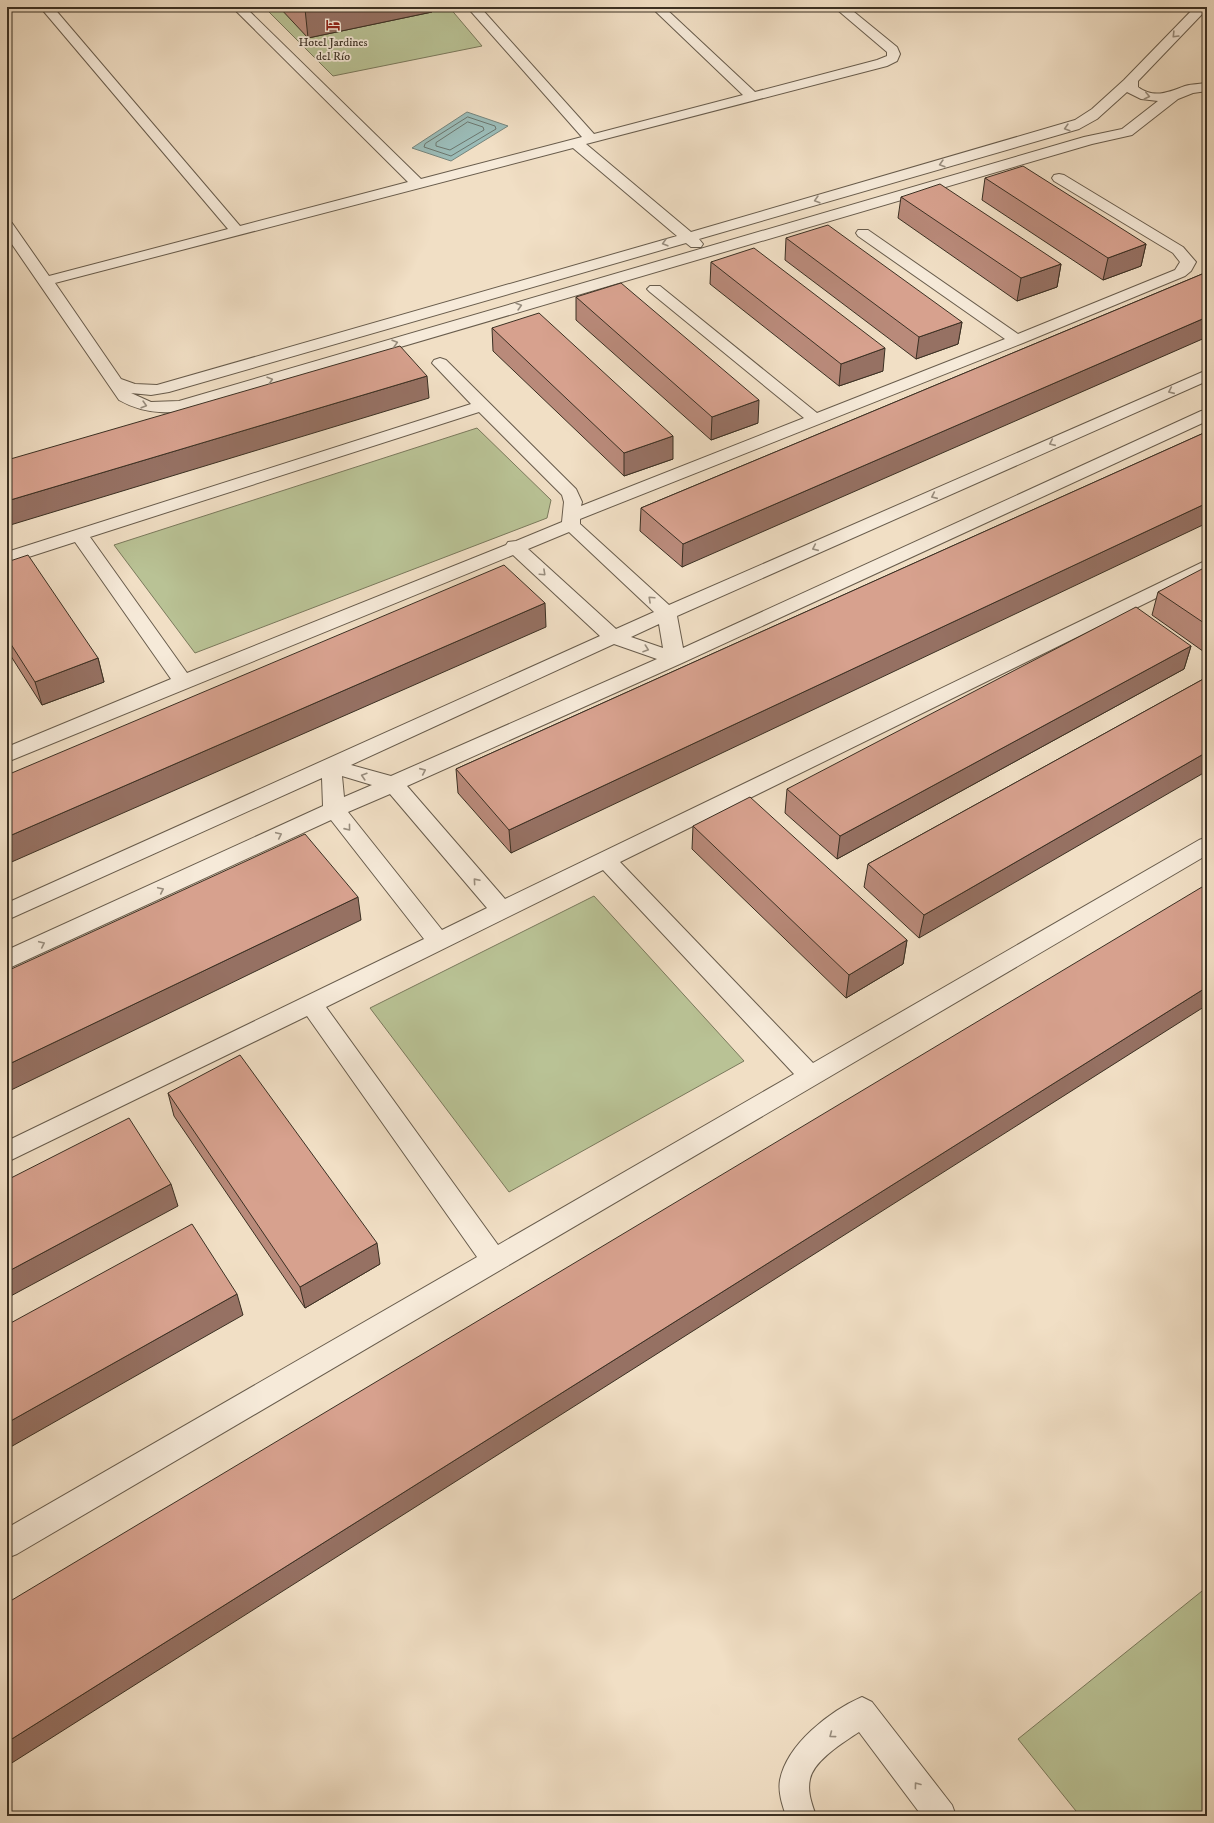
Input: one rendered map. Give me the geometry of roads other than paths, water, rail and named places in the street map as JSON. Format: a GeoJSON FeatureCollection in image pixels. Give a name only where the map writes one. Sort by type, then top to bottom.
{"type":"FeatureCollection","features":[{"type":"Feature","properties":{"kind":"street"},"geometry":{"type":"LineString","coordinates":[[46,7],[237,232]]}},
{"type":"Feature","properties":{"kind":"street"},"geometry":{"type":"LineString","coordinates":[[238,7],[418,184]]}},
{"type":"Feature","properties":{"kind":"street"},"geometry":{"type":"LineString","coordinates":[[473,7],[591,139]]}},
{"type":"Feature","properties":{"kind":"street"},"geometry":{"type":"LineString","coordinates":[[657,7],[752,96]]}},
{"type":"Feature","properties":{"kind":"street"},"geometry":{"type":"LineString","coordinates":[[46,281],[882,63],[892,58],[894,54],[892,50],[840,7]]}},
{"type":"Feature","properties":{"kind":"street"},"geometry":{"type":"LineString","coordinates":[[115,382],[129,388],[149,391],[163,389],[1074,126],[1089,119],[1131,81],[1202,7]]}},
{"type":"Feature","properties":{"kind":"street"},"geometry":{"type":"LineString","coordinates":[[1131,81],[1131,88],[1140,94],[1160,98],[1173,96],[1190,89],[1207,87]]}},
{"type":"Feature","properties":{"kind":"street"},"geometry":{"type":"LineString","coordinates":[[7,226],[125,396],[147,407],[164,408],[180,406],[705,251],[1089,140],[1127,132],[1173,96]]}},
{"type":"Feature","properties":{"kind":"street"},"geometry":{"type":"LineString","coordinates":[[576,143],[705,251]]}},
{"type":"Feature","properties":{"kind":"street"},"geometry":{"type":"LineString","coordinates":[[7,756],[514,546],[571,520],[1017,340],[1180,273],[1186,268],[1188,262],[1178,250],[1059,178]]}},
{"type":"Feature","properties":{"kind":"street"},"geometry":{"type":"LineString","coordinates":[[863,233],[1017,340]]}},
{"type":"Feature","properties":{"kind":"street"},"geometry":{"type":"LineString","coordinates":[[655,289],[816,420]]}},
{"type":"Feature","properties":{"kind":"street"},"geometry":{"type":"LineString","coordinates":[[440,363],[570,493],[573,502],[571,520]]}},
{"type":"Feature","properties":{"kind":"street"},"geometry":{"type":"LineString","coordinates":[[7,912],[667,613],[1207,375]]}},
{"type":"Feature","properties":{"kind":"street"},"geometry":{"type":"LineString","coordinates":[[7,558],[482,406]]}},
{"type":"Feature","properties":{"kind":"street"},"geometry":{"type":"LineString","coordinates":[[7,960],[334,810],[675,659],[1207,415]]}},
{"type":"Feature","properties":{"kind":"street"},"geometry":{"type":"LineString","coordinates":[[571,520],[667,613],[675,659]]}},
{"type":"Feature","properties":{"kind":"street"},"geometry":{"type":"LineString","coordinates":[[79,536],[183,682]]}},
{"type":"Feature","properties":{"kind":"street"},"geometry":{"type":"LineString","coordinates":[[514,546],[613,638],[675,659]]}},
{"type":"Feature","properties":{"kind":"street"},"geometry":{"type":"LineString","coordinates":[[7,1152],[1207,566]]}},
{"type":"Feature","properties":{"kind":"street"},"geometry":{"type":"LineString","coordinates":[[331,766],[393,784],[502,911]]}},
{"type":"Feature","properties":{"kind":"street"},"geometry":{"type":"LineString","coordinates":[[331,766],[334,810],[438,942]]}},
{"type":"Feature","properties":{"kind":"street"},"geometry":{"type":"LineString","coordinates":[[7,1544],[1207,845]]}},
{"type":"Feature","properties":{"kind":"street"},"geometry":{"type":"LineString","coordinates":[[606,860],[811,1076]]}},
{"type":"Feature","properties":{"kind":"street"},"geometry":{"type":"LineString","coordinates":[[311,1004],[494,1260]]}},
{"type":"Feature","properties":{"kind":"lane"},"geometry":{"type":"LineString","coordinates":[[801,1816],[796,1804],[794,1784],[797,1767],[808,1753],[862,1712],[941,1816]]}},
{"type":"Feature","properties":{"kind":"water"},"geometry":{"type":"Polygon","coordinates":[[[467,112],[508,126],[451,161],[412,148],[467,112]]]}},
{"type":"Feature","properties":{"kind":"place","name":"Hotel Jardines del Río"},"geometry":{"type":"Point","coordinates":[333,25]}}]}
